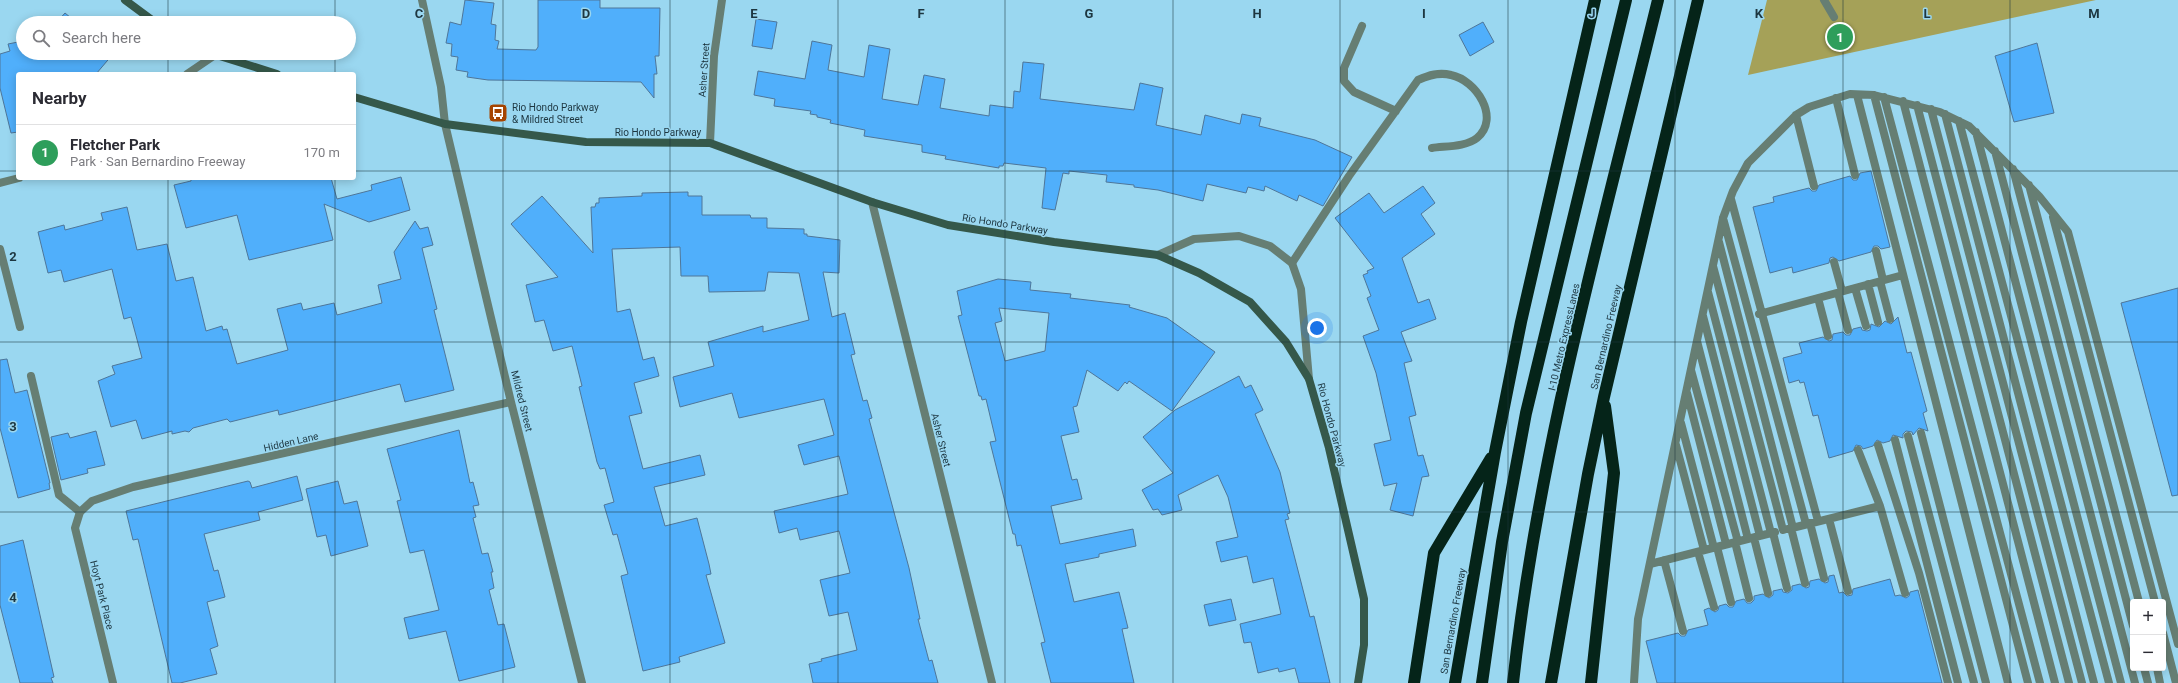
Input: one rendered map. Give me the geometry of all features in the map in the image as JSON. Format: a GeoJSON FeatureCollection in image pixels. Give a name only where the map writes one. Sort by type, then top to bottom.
{"type":"FeatureCollection","features":[{"type":"Feature","properties":{"kind":"highway","name":"San Bernardino Freeway"},"geometry":{"type":"LineString","coordinates":[[1455,683],[1495,452],[1523,314],[1595,0]]}},
{"type":"Feature","properties":{"kind":"highway","name":"I-10 Metro ExpressLanes"},"geometry":{"type":"LineString","coordinates":[[1482,683],[1502,542],[1526,413],[1626,0]]}},
{"type":"Feature","properties":{"kind":"highway","name":"I-10 Metro ExpressLanes"},"geometry":{"type":"LineString","coordinates":[[1513,683],[1537,522],[1566,374],[1658,0]]}},
{"type":"Feature","properties":{"kind":"highway","name":"San Bernardino Freeway"},"geometry":{"type":"LineString","coordinates":[[1551,683],[1588,474],[1604,397],[1698,0]]}},
{"type":"Feature","properties":{"kind":"highway"},"geometry":{"type":"LineString","coordinates":[[1592,683],[1614,473],[1604,397]]}},
{"type":"Feature","properties":{"kind":"highway"},"geometry":{"type":"LineString","coordinates":[[1414,683],[1434,553],[1495,452]]}},
{"type":"Feature","properties":{"kind":"street"},"geometry":{"type":"LineString","coordinates":[[125,0],[147,16]]}},
{"type":"Feature","properties":{"kind":"street","name":"Mildred Street"},"geometry":{"type":"LineString","coordinates":[[422,0],[441,87],[445,124],[511,402],[582,683]]}},
{"type":"Feature","properties":{"kind":"street","name":"Asher Street"},"geometry":{"type":"LineString","coordinates":[[710,143],[714,56],[722,0]]}},
{"type":"Feature","properties":{"kind":"street"},"geometry":{"type":"LineString","coordinates":[[1824,0],[1834,17]]}},
{"type":"Feature","properties":{"kind":"street"},"geometry":{"type":"LineString","coordinates":[[1362,26],[1344,68],[1344,81],[1354,92],[1396,111]]}},
{"type":"Feature","properties":{"kind":"street"},"geometry":{"type":"LineString","coordinates":[[190,72],[204,60]]}},
{"type":"Feature","properties":{"kind":"street"},"geometry":{"type":"LineString","coordinates":[[232,60],[270,72]]}},
{"type":"Feature","properties":{"kind":"street"},"geometry":{"type":"LineString","coordinates":[[1292,263],[1349,176],[1418,80],[1434,74],[1452,75],[1469,83],[1480,94],[1487,110],[1484,129],[1476,139],[1461,144],[1432,148]]}},
{"type":"Feature","properties":{"kind":"street"},"geometry":{"type":"LineString","coordinates":[[1857,95],[2008,683]]}},
{"type":"Feature","properties":{"kind":"street"},"geometry":{"type":"LineString","coordinates":[[1634,683],[1638,619],[1686,390],[1701,332],[1702,314],[1723,218],[1748,163],[1796,115],[1809,107],[1836,98],[1857,95],[1874,95],[1930,109],[1959,121],[1976,132],[2029,184],[2068,232],[2178,644]]}},
{"type":"Feature","properties":{"kind":"street"},"geometry":{"type":"LineString","coordinates":[[1874,95],[2028,683]]}},
{"type":"Feature","properties":{"kind":"street"},"geometry":{"type":"LineString","coordinates":[[1884,97],[2040,683]]}},
{"type":"Feature","properties":{"kind":"street","name":"Rio Hondo Parkway"},"geometry":{"type":"LineString","coordinates":[[356,98],[445,124],[586,142],[710,143],[872,202],[948,224],[1054,242],[1158,255],[1199,272],[1250,302],[1286,342],[1309,378],[1329,448],[1364,599],[1364,645],[1358,683]]}},
{"type":"Feature","properties":{"kind":"street"},"geometry":{"type":"LineString","coordinates":[[1836,98],[1855,175]]}},
{"type":"Feature","properties":{"kind":"street"},"geometry":{"type":"LineString","coordinates":[[1903,102],[2055,683]]}},
{"type":"Feature","properties":{"kind":"street"},"geometry":{"type":"LineString","coordinates":[[1917,105],[2069,683]]}},
{"type":"Feature","properties":{"kind":"street"},"geometry":{"type":"LineString","coordinates":[[1930,109],[2082,683]]}},
{"type":"Feature","properties":{"kind":"street"},"geometry":{"type":"LineString","coordinates":[[1945,114],[2094,683]]}},
{"type":"Feature","properties":{"kind":"street"},"geometry":{"type":"LineString","coordinates":[[1796,115],[1814,186]]}},
{"type":"Feature","properties":{"kind":"street"},"geometry":{"type":"LineString","coordinates":[[1959,121],[2109,683]]}},
{"type":"Feature","properties":{"kind":"street"},"geometry":{"type":"LineString","coordinates":[[1976,132],[2121,683]]}},
{"type":"Feature","properties":{"kind":"street"},"geometry":{"type":"LineString","coordinates":[[1994,150],[2135,683]]}},
{"type":"Feature","properties":{"kind":"street"},"geometry":{"type":"LineString","coordinates":[[2013,168],[2130,615]]}},
{"type":"Feature","properties":{"kind":"street"},"geometry":{"type":"LineString","coordinates":[[0,183],[16,179]]}},
{"type":"Feature","properties":{"kind":"street"},"geometry":{"type":"LineString","coordinates":[[2029,184],[2138,599]]}},
{"type":"Feature","properties":{"kind":"street"},"geometry":{"type":"LineString","coordinates":[[1731,199],[1763,313],[1824,578]]}},
{"type":"Feature","properties":{"kind":"street","name":"Asher Street"},"geometry":{"type":"LineString","coordinates":[[872,202],[992,683]]}},
{"type":"Feature","properties":{"kind":"street"},"geometry":{"type":"LineString","coordinates":[[2052,212],[2154,599]]}},
{"type":"Feature","properties":{"kind":"street"},"geometry":{"type":"LineString","coordinates":[[1723,218],[1811,523]]}},
{"type":"Feature","properties":{"kind":"street"},"geometry":{"type":"LineString","coordinates":[[1158,255],[1194,239],[1239,236],[1270,246],[1292,263],[1301,289],[1309,378]]}},
{"type":"Feature","properties":{"kind":"street"},"geometry":{"type":"LineString","coordinates":[[1718,240],[1740,320],[1789,529]]}},
{"type":"Feature","properties":{"kind":"street"},"geometry":{"type":"LineString","coordinates":[[0,249],[20,327]]}},
{"type":"Feature","properties":{"kind":"street"},"geometry":{"type":"LineString","coordinates":[[1876,251],[1890,319]]}},
{"type":"Feature","properties":{"kind":"street"},"geometry":{"type":"LineString","coordinates":[[1834,262],[1848,330]]}},
{"type":"Feature","properties":{"kind":"street"},"geometry":{"type":"LineString","coordinates":[[1713,264],[1805,583]]}},
{"type":"Feature","properties":{"kind":"street"},"geometry":{"type":"LineString","coordinates":[[1701,332],[1729,322],[1903,275]]}},
{"type":"Feature","properties":{"kind":"street"},"geometry":{"type":"LineString","coordinates":[[1868,284],[1878,322]]}},
{"type":"Feature","properties":{"kind":"street"},"geometry":{"type":"LineString","coordinates":[[1855,288],[1866,326]]}},
{"type":"Feature","properties":{"kind":"street"},"geometry":{"type":"LineString","coordinates":[[1707,290],[1787,588]]}},
{"type":"Feature","properties":{"kind":"street"},"geometry":{"type":"LineString","coordinates":[[1818,298],[1828,336]]}},
{"type":"Feature","properties":{"kind":"street"},"geometry":{"type":"LineString","coordinates":[[1701,332],[1768,593]]}},
{"type":"Feature","properties":{"kind":"street"},"geometry":{"type":"LineString","coordinates":[[1701,332],[1754,538]]}},
{"type":"Feature","properties":{"kind":"street"},"geometry":{"type":"LineString","coordinates":[[1691,368],[1737,542],[1749,598]]}},
{"type":"Feature","properties":{"kind":"street"},"geometry":{"type":"LineString","coordinates":[[31,376],[59,495],[80,512]]}},
{"type":"Feature","properties":{"kind":"street"},"geometry":{"type":"LineString","coordinates":[[1686,390],[1726,544]]}},
{"type":"Feature","properties":{"kind":"street","name":"Hidden Lane"},"geometry":{"type":"LineString","coordinates":[[80,512],[92,501],[132,487],[511,402]]}},
{"type":"Feature","properties":{"kind":"street"},"geometry":{"type":"LineString","coordinates":[[1680,420],[1731,602]]}},
{"type":"Feature","properties":{"kind":"street"},"geometry":{"type":"LineString","coordinates":[[1921,433],[1986,683]]}},
{"type":"Feature","properties":{"kind":"street"},"geometry":{"type":"LineString","coordinates":[[1908,436],[1974,683]]}},
{"type":"Feature","properties":{"kind":"street"},"geometry":{"type":"LineString","coordinates":[[1895,440],[1958,683]]}},
{"type":"Feature","properties":{"kind":"street"},"geometry":{"type":"LineString","coordinates":[[1675,442],[1714,607]]}},
{"type":"Feature","properties":{"kind":"street"},"geometry":{"type":"LineString","coordinates":[[1878,445],[1919,573],[1948,683]]}},
{"type":"Feature","properties":{"kind":"street"},"geometry":{"type":"LineString","coordinates":[[1858,450],[1880,506],[1905,593]]}},
{"type":"Feature","properties":{"kind":"street"},"geometry":{"type":"LineString","coordinates":[[1650,564],[1880,506]]}},
{"type":"Feature","properties":{"kind":"street","name":"Hoyt Park Place"},"geometry":{"type":"LineString","coordinates":[[80,512],[75,528],[113,683]]}},
{"type":"Feature","properties":{"kind":"street"},"geometry":{"type":"LineString","coordinates":[[1829,518],[1848,591]]}},
{"type":"Feature","properties":{"kind":"street"},"geometry":{"type":"LineString","coordinates":[[1664,560],[1683,631]]}},
{"type":"Feature","properties":{"kind":"street"},"geometry":{"type":"LineString","coordinates":[[2164,635],[2176,683]]}},
{"type":"Feature","properties":{"kind":"street"},"geometry":{"type":"LineString","coordinates":[[2145,671],[2148,683]]}},
{"type":"Feature","properties":{"kind":"street"},"geometry":{"type":"LineString","coordinates":[[2157,671],[2160,683]]}},
{"type":"Feature","properties":{"kind":"shaded area"},"geometry":{"type":"Polygon","coordinates":[[[1767,0],[2096,0],[1748,75],[1767,0]]]}},
{"type":"Feature","properties":{"kind":"building"},"geometry":{"type":"Polygon","coordinates":[[[465,0],[494,3],[491,24],[496,25],[495,40],[499,41],[497,49],[536,50],[538,47],[538,0],[600,0],[600,8],[660,8],[659,56],[655,56],[657,74],[654,74],[654,98],[641,82],[488,80],[467,77],[468,72],[456,70],[458,57],[451,56],[452,44],[446,43],[450,22],[461,25],[465,0]]]}},
{"type":"Feature","properties":{"kind":"building"},"geometry":{"type":"Polygon","coordinates":[[[756,19],[777,22],[772,49],[752,46],[756,19]]]}},
{"type":"Feature","properties":{"kind":"building"},"geometry":{"type":"Polygon","coordinates":[[[1483,22],[1494,42],[1470,56],[1459,35],[1483,22]]]}},
{"type":"Feature","properties":{"kind":"building"},"geometry":{"type":"Polygon","coordinates":[[[812,41],[832,45],[828,70],[864,77],[869,45],[890,49],[882,99],[918,105],[924,75],[945,79],[940,108],[989,116],[990,105],[1013,108],[1014,91],[1020,92],[1023,62],[1044,64],[1040,99],[1134,110],[1140,83],[1163,88],[1156,125],[1201,135],[1205,115],[1240,124],[1242,114],[1261,118],[1259,126],[1315,140],[1352,157],[1323,206],[1299,195],[1297,201],[1265,186],[1264,191],[1248,187],[1246,193],[1207,184],[1203,201],[1158,190],[1134,187],[1134,185],[1106,182],[1107,175],[1069,171],[1069,174],[1063,173],[1055,210],[1042,208],[1046,168],[1004,163],[1003,166],[999,166],[999,168],[945,159],[946,156],[922,152],[922,145],[864,136],[865,130],[830,123],[831,120],[810,114],[811,111],[774,106],[775,99],[754,95],[758,71],[805,79],[812,41]]]}},
{"type":"Feature","properties":{"kind":"building"},"geometry":{"type":"Polygon","coordinates":[[[16,42],[16,60],[108,60],[98,72],[16,72],[16,132],[11,133],[0,88],[0,54],[10,51],[8,44],[16,42]]]}},
{"type":"Feature","properties":{"kind":"building"},"geometry":{"type":"Polygon","coordinates":[[[2037,43],[2054,113],[2014,122],[1995,56],[2037,43]]]}},
{"type":"Feature","properties":{"kind":"building"},"geometry":{"type":"Polygon","coordinates":[[[1871,171],[1890,247],[1881,249],[1878,246],[1874,246],[1871,252],[1839,261],[1833,257],[1830,258],[1829,263],[1793,273],[1792,267],[1770,273],[1753,207],[1774,202],[1773,197],[1809,188],[1812,191],[1816,191],[1819,185],[1850,176],[1853,180],[1857,180],[1860,173],[1871,171]]]}},
{"type":"Feature","properties":{"kind":"building"},"geometry":{"type":"Polygon","coordinates":[[[401,177],[410,210],[369,222],[324,204],[333,240],[249,260],[237,215],[186,228],[174,185],[191,180],[332,180],[337,199],[372,190],[371,185],[401,177]]]}},
{"type":"Feature","properties":{"kind":"building"},"geometry":{"type":"Polygon","coordinates":[[[1423,186],[1435,203],[1421,214],[1435,234],[1402,258],[1418,303],[1429,299],[1436,319],[1401,332],[1412,361],[1404,363],[1416,415],[1409,417],[1418,456],[1423,455],[1429,476],[1422,477],[1413,516],[1390,510],[1397,483],[1384,486],[1374,444],[1391,440],[1376,373],[1363,336],[1379,330],[1367,298],[1371,296],[1363,275],[1368,273],[1367,271],[1374,268],[1335,218],[1369,193],[1384,213],[1423,186]]]}},
{"type":"Feature","properties":{"kind":"building"},"geometry":{"type":"Polygon","coordinates":[[[688,192],[688,196],[702,196],[702,215],[750,215],[751,218],[767,218],[767,228],[804,229],[804,234],[807,234],[807,236],[840,240],[839,273],[823,272],[832,317],[845,313],[855,354],[851,355],[863,401],[867,400],[872,418],[869,419],[909,568],[920,619],[918,619],[929,661],[932,660],[938,683],[813,683],[809,664],[822,661],[821,659],[857,650],[848,612],[829,616],[820,580],[850,573],[839,531],[800,540],[797,528],[779,533],[774,511],[848,494],[839,456],[804,465],[798,445],[834,435],[824,399],[739,418],[732,393],[680,407],[673,377],[714,366],[708,342],[763,326],[763,332],[809,320],[799,273],[768,272],[765,291],[709,292],[708,276],[681,276],[680,247],[612,249],[617,312],[630,309],[643,360],[654,357],[659,376],[634,383],[642,413],[629,416],[643,469],[700,455],[705,475],[654,487],[665,526],[697,518],[711,574],[706,575],[725,643],[679,657],[680,662],[643,671],[621,576],[628,574],[617,534],[613,535],[604,505],[614,502],[605,468],[600,469],[597,462],[579,387],[582,386],[572,346],[553,351],[544,320],[535,322],[526,285],[558,277],[511,224],[542,196],[593,253],[591,207],[595,207],[596,203],[599,203],[599,198],[642,196],[642,193],[688,192]]]}},
{"type":"Feature","properties":{"kind":"building"},"geometry":{"type":"Polygon","coordinates":[[[127,207],[137,250],[167,244],[176,281],[193,277],[206,331],[222,326],[223,330],[227,329],[237,364],[288,350],[277,309],[301,303],[303,310],[334,303],[337,315],[382,303],[378,285],[401,279],[394,252],[415,221],[420,229],[428,227],[433,245],[422,248],[437,309],[434,310],[454,390],[405,402],[400,384],[279,415],[278,410],[230,422],[227,419],[193,428],[189,432],[185,431],[172,434],[172,431],[142,439],[136,420],[111,427],[98,381],[115,374],[112,366],[142,358],[131,317],[124,319],[112,269],[64,282],[61,270],[48,273],[38,232],[64,225],[65,230],[103,220],[101,213],[127,207]]]}},
{"type":"Feature","properties":{"kind":"building"},"geometry":{"type":"Polygon","coordinates":[[[998,279],[1031,282],[1030,290],[1071,294],[1070,298],[1130,305],[1129,307],[1167,318],[1215,352],[1172,411],[1129,381],[1127,384],[1125,382],[1118,391],[1087,370],[1077,406],[1073,407],[1079,432],[1061,436],[1072,480],[1077,479],[1082,499],[1051,506],[1060,544],[1133,529],[1136,546],[1099,554],[1099,557],[1065,564],[1074,602],[1119,592],[1128,628],[1122,629],[1134,683],[1051,683],[1041,643],[1045,642],[1021,545],[1017,546],[1015,534],[1013,534],[990,442],[996,441],[986,399],[982,400],[981,396],[979,396],[958,316],[962,315],[957,291],[998,279]],[[999,308],[1002,321],[995,323],[1005,361],[1045,351],[1049,313],[999,308]]]}},
{"type":"Feature","properties":{"kind":"building"},"geometry":{"type":"Polygon","coordinates":[[[2178,288],[2178,495],[2172,496],[2121,303],[2178,288]]]}},
{"type":"Feature","properties":{"kind":"building"},"geometry":{"type":"Polygon","coordinates":[[[1898,317],[1907,353],[1911,352],[1927,411],[1923,413],[1928,431],[1919,428],[1913,435],[1912,432],[1906,431],[1903,434],[1903,438],[1893,435],[1890,441],[1883,443],[1877,440],[1873,446],[1863,449],[1861,446],[1856,445],[1853,451],[1829,458],[1818,415],[1813,416],[1804,382],[1800,383],[1799,380],[1789,383],[1783,358],[1802,353],[1799,343],[1823,337],[1829,341],[1832,340],[1833,334],[1843,332],[1846,335],[1850,335],[1853,329],[1861,327],[1862,330],[1867,331],[1870,330],[1871,324],[1879,327],[1885,321],[1891,324],[1898,317]]]}},
{"type":"Feature","properties":{"kind":"building"},"geometry":{"type":"Polygon","coordinates":[[[7,359],[15,393],[27,390],[50,483],[50,489],[18,498],[0,428],[0,360],[7,359]]]}},
{"type":"Feature","properties":{"kind":"building"},"geometry":{"type":"Polygon","coordinates":[[[1239,376],[1245,388],[1251,385],[1263,410],[1255,414],[1280,472],[1290,513],[1287,514],[1289,519],[1285,520],[1310,617],[1314,616],[1330,683],[1299,683],[1295,668],[1279,672],[1278,668],[1258,673],[1251,642],[1244,643],[1240,624],[1281,614],[1273,578],[1253,583],[1247,556],[1221,562],[1216,542],[1238,537],[1228,497],[1218,475],[1178,495],[1182,510],[1162,515],[1158,509],[1153,510],[1142,490],[1173,473],[1143,437],[1175,410],[1239,376]]]}},
{"type":"Feature","properties":{"kind":"building"},"geometry":{"type":"Polygon","coordinates":[[[459,430],[470,483],[473,482],[479,505],[473,506],[476,517],[473,518],[482,554],[488,553],[493,572],[491,572],[494,588],[489,590],[498,625],[504,624],[515,667],[459,681],[446,631],[409,639],[404,618],[439,610],[424,550],[410,553],[397,501],[401,500],[387,449],[459,430]]]}},
{"type":"Feature","properties":{"kind":"building"},"geometry":{"type":"Polygon","coordinates":[[[96,431],[105,465],[87,469],[88,473],[61,480],[51,437],[68,433],[70,438],[96,431]]]}},
{"type":"Feature","properties":{"kind":"building"},"geometry":{"type":"Polygon","coordinates":[[[297,476],[303,500],[258,512],[260,520],[204,534],[214,571],[218,570],[225,597],[207,602],[218,646],[210,649],[217,674],[180,683],[172,683],[138,539],[133,540],[126,511],[248,481],[250,482],[252,488],[297,476]]]}},
{"type":"Feature","properties":{"kind":"building"},"geometry":{"type":"Polygon","coordinates":[[[338,481],[344,504],[357,501],[368,546],[331,556],[326,535],[317,537],[306,489],[338,481]]]}},
{"type":"Feature","properties":{"kind":"building"},"geometry":{"type":"Polygon","coordinates":[[[23,540],[54,677],[51,678],[53,683],[20,683],[0,605],[0,546],[23,540]]]}},
{"type":"Feature","properties":{"kind":"building"},"geometry":{"type":"Polygon","coordinates":[[[1834,575],[1839,593],[1843,592],[1847,596],[1852,595],[1853,589],[1890,579],[1895,596],[1900,595],[1906,598],[1909,596],[1910,592],[1918,590],[1942,683],[1657,683],[1646,641],[1678,633],[1681,636],[1685,636],[1688,630],[1708,625],[1704,610],[1709,608],[1715,612],[1718,610],[1719,606],[1726,604],[1729,607],[1733,607],[1736,601],[1744,599],[1747,603],[1751,603],[1754,600],[1754,596],[1763,594],[1769,598],[1773,595],[1773,591],[1782,589],[1783,592],[1788,593],[1792,590],[1792,586],[1800,584],[1806,588],[1809,587],[1810,581],[1819,579],[1825,583],[1828,582],[1829,576],[1834,575]]]}},
{"type":"Feature","properties":{"kind":"building"},"geometry":{"type":"Polygon","coordinates":[[[1231,599],[1236,620],[1209,626],[1204,605],[1231,599]]]}},
{"type":"Feature","properties":{"kind":"place","name":"Fletcher Park"},"geometry":{"type":"Point","coordinates":[1840,37]}},
{"type":"Feature","properties":{"kind":"place","name":"Rio Hondo Parkway & Mildred Street"},"geometry":{"type":"Point","coordinates":[498,113]}}]}
